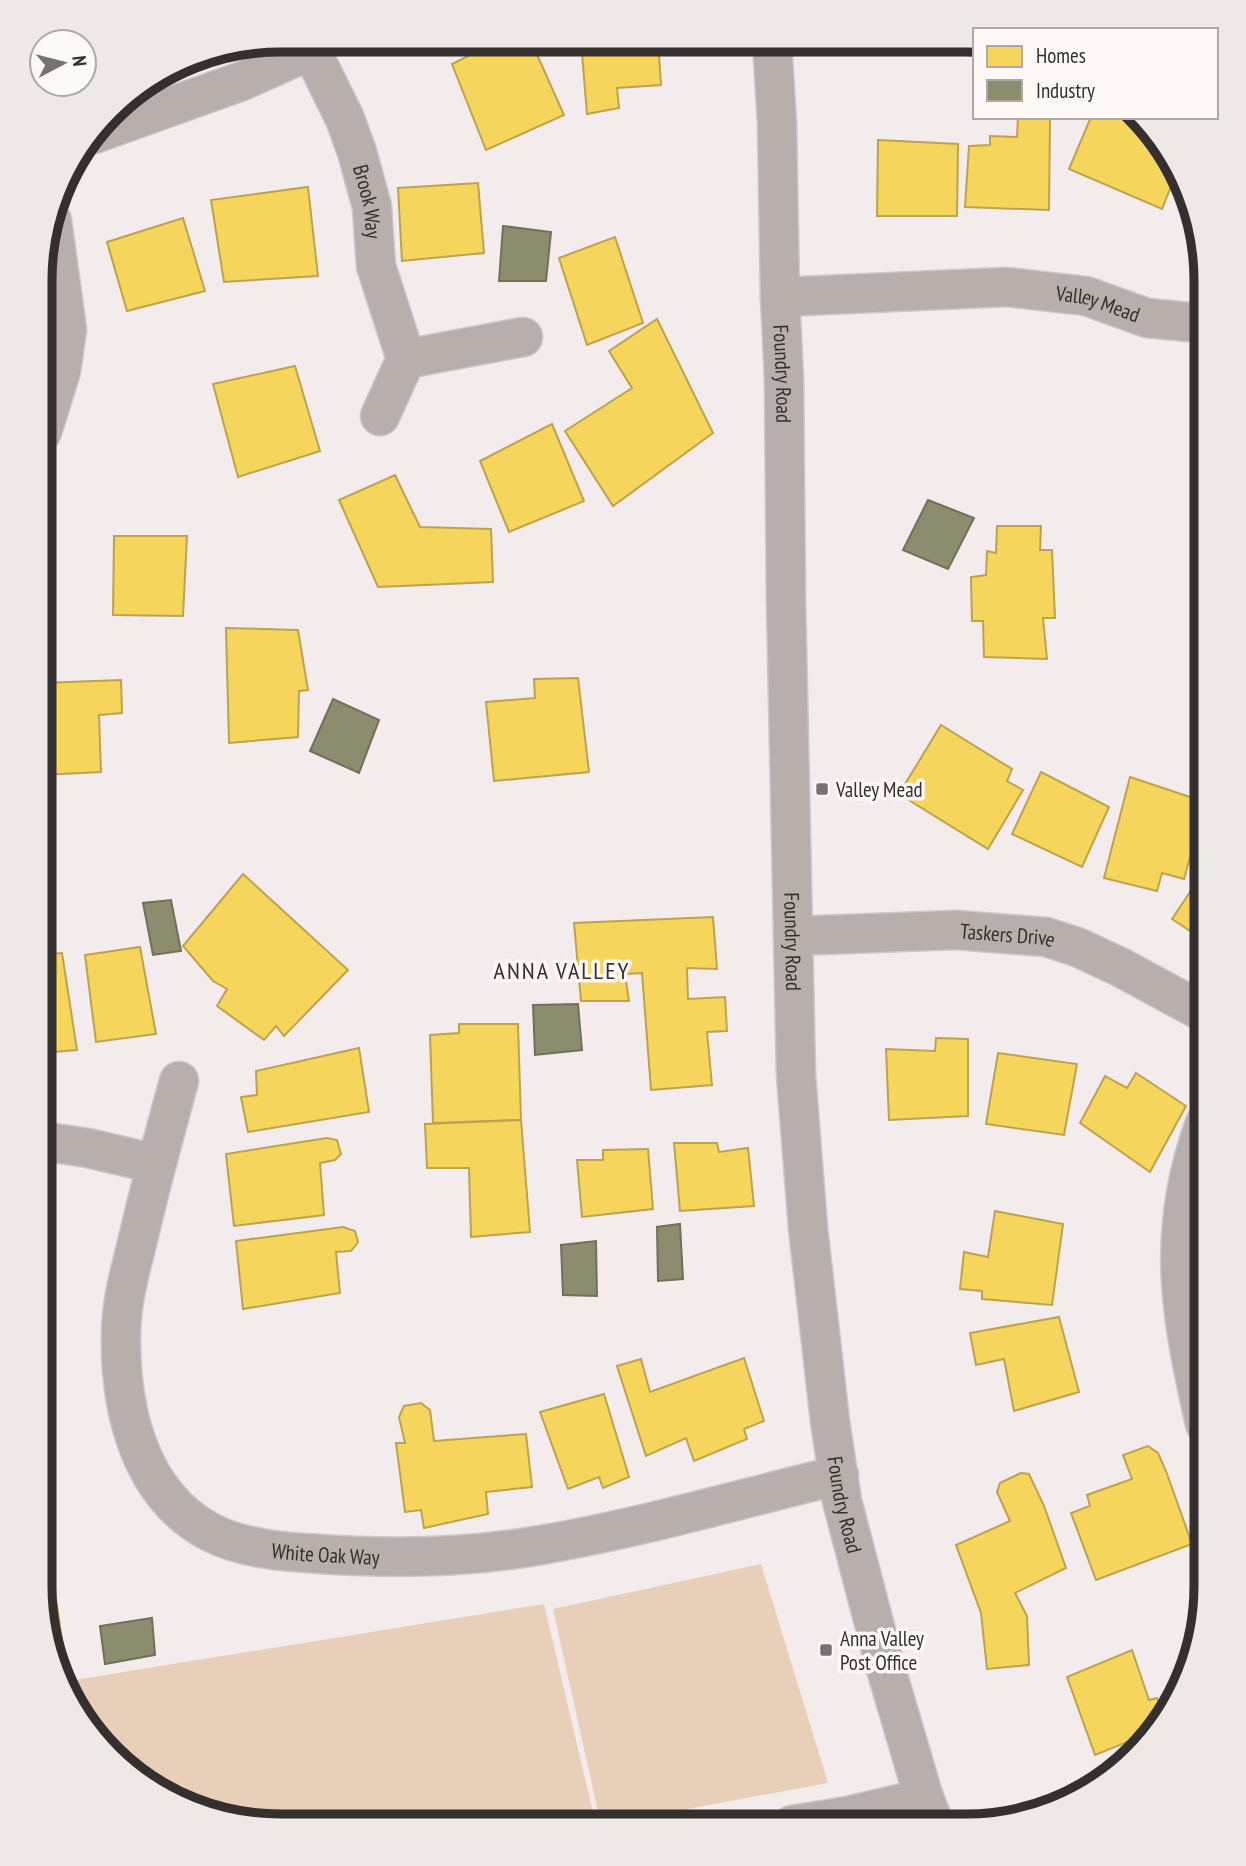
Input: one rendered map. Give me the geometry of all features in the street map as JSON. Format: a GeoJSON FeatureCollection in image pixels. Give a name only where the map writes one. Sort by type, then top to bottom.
{"type":"FeatureCollection","features":[{"type":"Feature","properties":{"kind":"street","name":"Brook Way"},"geometry":{"type":"LineString","coordinates":[[112,128],[242,82],[303,52]]}},
{"type":"Feature","properties":{"kind":"street","name":"Brook Way"},"geometry":{"type":"LineString","coordinates":[[320,52],[357,152],[372,207],[376,266],[406,359]]}},
{"type":"Feature","properties":{"kind":"street","name":"Foundry Road"},"geometry":{"type":"LineString","coordinates":[[773,52],[784,379],[796,1075],[807,1214],[822,1358],[842,1501],[856,1562],[930,1812]]}},
{"type":"Feature","properties":{"kind":"street"},"geometry":{"type":"LineString","coordinates":[[52,400],[61,371],[67,329],[55,245]]}},
{"type":"Feature","properties":{"kind":"street","name":"Valley Mead"},"geometry":{"type":"LineString","coordinates":[[780,297],[1007,287],[1086,296],[1147,318],[1194,321]]}},
{"type":"Feature","properties":{"kind":"street"},"geometry":{"type":"LineString","coordinates":[[380,415],[406,359],[523,337]]}},
{"type":"Feature","properties":{"kind":"street","name":"Taskers Drive"},"geometry":{"type":"LineString","coordinates":[[793,936],[956,930],[1046,937],[1077,947],[1109,962],[1193,1007]]}},
{"type":"Feature","properties":{"kind":"street","name":"White Oak Way"},"geometry":{"type":"LineString","coordinates":[[179,1081],[125,1294],[121,1334],[128,1412],[140,1454],[158,1485],[180,1510],[210,1532],[237,1542],[277,1551],[406,1558],[470,1553],[551,1543],[669,1518],[839,1475]]}},
{"type":"Feature","properties":{"kind":"street"},"geometry":{"type":"LineString","coordinates":[[52,1143],[156,1164]]}},
{"type":"Feature","properties":{"kind":"street"},"geometry":{"type":"LineString","coordinates":[[1193,1156],[1181,1218],[1179,1275],[1186,1340],[1193,1372]]}},
{"type":"Feature","properties":{"kind":"street"},"geometry":{"type":"LineString","coordinates":[[889,1814],[930,1812]]}},
{"type":"Feature","properties":{"kind":"shaded area"},"geometry":{"type":"Polygon","coordinates":[[[761,1564],[828,1783],[660,1814],[599,1814],[553,1609],[761,1564]]]}},
{"type":"Feature","properties":{"kind":"shaded area"},"geometry":{"type":"Polygon","coordinates":[[[544,1604],[593,1814],[281,1814],[222,1806],[167,1783],[119,1747],[83,1699],[74,1680],[544,1604]]]}},
{"type":"Feature","properties":{"kind":"building: Homes"},"geometry":{"type":"Polygon","coordinates":[[[476,52],[536,52],[564,115],[486,150],[452,64],[476,52]]]}},
{"type":"Feature","properties":{"kind":"building: Homes"},"geometry":{"type":"Polygon","coordinates":[[[582,52],[659,52],[661,85],[617,88],[619,108],[587,114],[582,52]]]}},
{"type":"Feature","properties":{"kind":"building: Homes"},"geometry":{"type":"Polygon","coordinates":[[[1018,119],[1050,119],[1049,210],[965,207],[969,146],[990,145],[990,136],[1017,137],[1018,119]]]}},
{"type":"Feature","properties":{"kind":"building: Homes"},"geometry":{"type":"Polygon","coordinates":[[[1090,119],[1127,119],[1146,142],[1172,185],[1162,209],[1069,169],[1090,119]]]}},
{"type":"Feature","properties":{"kind":"building: Homes"},"geometry":{"type":"Polygon","coordinates":[[[878,140],[958,144],[957,216],[877,216],[878,140]]]}},
{"type":"Feature","properties":{"kind":"building: Homes"},"geometry":{"type":"Polygon","coordinates":[[[478,183],[484,253],[402,261],[398,188],[478,183]]]}},
{"type":"Feature","properties":{"kind":"building: Homes"},"geometry":{"type":"Polygon","coordinates":[[[308,187],[318,276],[224,282],[211,200],[308,187]]]}},
{"type":"Feature","properties":{"kind":"building: Homes"},"geometry":{"type":"Polygon","coordinates":[[[183,218],[205,291],[127,311],[107,242],[183,218]]]}},
{"type":"Feature","properties":{"kind":"building: Homes"},"geometry":{"type":"Polygon","coordinates":[[[615,237],[643,323],[587,345],[559,258],[615,237]]]}},
{"type":"Feature","properties":{"kind":"building: Homes"},"geometry":{"type":"Polygon","coordinates":[[[657,319],[713,433],[613,506],[565,431],[632,388],[609,351],[657,319]]]}},
{"type":"Feature","properties":{"kind":"building: Homes"},"geometry":{"type":"Polygon","coordinates":[[[295,366],[320,451],[238,477],[213,384],[295,366]]]}},
{"type":"Feature","properties":{"kind":"building: Homes"},"geometry":{"type":"Polygon","coordinates":[[[552,424],[584,501],[509,532],[480,461],[552,424]]]}},
{"type":"Feature","properties":{"kind":"building: Homes"},"geometry":{"type":"Polygon","coordinates":[[[395,475],[420,527],[491,529],[493,582],[378,587],[339,500],[395,475]]]}},
{"type":"Feature","properties":{"kind":"building: Homes"},"geometry":{"type":"Polygon","coordinates":[[[997,526],[1041,526],[1040,550],[1052,550],[1055,618],[1043,618],[1047,659],[984,657],[983,621],[972,621],[971,577],[986,575],[987,551],[996,553],[997,526]]]}},
{"type":"Feature","properties":{"kind":"building: Homes"},"geometry":{"type":"Polygon","coordinates":[[[114,536],[187,536],[183,616],[113,615],[114,536]]]}},
{"type":"Feature","properties":{"kind":"building: Homes"},"geometry":{"type":"Polygon","coordinates":[[[226,628],[298,630],[308,690],[299,691],[298,737],[229,743],[226,628]]]}},
{"type":"Feature","properties":{"kind":"building: Homes"},"geometry":{"type":"Polygon","coordinates":[[[578,678],[589,772],[494,781],[486,702],[535,698],[534,679],[578,678]]]}},
{"type":"Feature","properties":{"kind":"building: Homes"},"geometry":{"type":"Polygon","coordinates":[[[121,680],[122,713],[99,715],[101,772],[52,774],[52,683],[121,680]]]}},
{"type":"Feature","properties":{"kind":"building: Homes"},"geometry":{"type":"Polygon","coordinates":[[[941,725],[1012,769],[1007,781],[1023,790],[988,849],[899,794],[941,725]]]}},
{"type":"Feature","properties":{"kind":"building: Homes"},"geometry":{"type":"Polygon","coordinates":[[[1041,772],[1109,807],[1082,867],[1012,834],[1041,772]]]}},
{"type":"Feature","properties":{"kind":"building: Homes"},"geometry":{"type":"Polygon","coordinates":[[[1130,777],[1194,798],[1194,844],[1184,879],[1162,873],[1157,891],[1104,878],[1130,777]]]}},
{"type":"Feature","properties":{"kind":"building: Homes"},"geometry":{"type":"Polygon","coordinates":[[[243,874],[348,970],[284,1036],[276,1026],[264,1040],[217,1006],[227,989],[213,981],[183,946],[243,874]]]}},
{"type":"Feature","properties":{"kind":"building: Homes"},"geometry":{"type":"Polygon","coordinates":[[[1194,887],[1194,933],[1172,919],[1194,887]]]}},
{"type":"Feature","properties":{"kind":"building: Homes"},"geometry":{"type":"Polygon","coordinates":[[[713,917],[717,969],[687,968],[688,999],[725,997],[727,1031],[707,1032],[712,1085],[651,1090],[642,973],[625,974],[629,1001],[581,1001],[574,923],[713,917]]]}},
{"type":"Feature","properties":{"kind":"building: Homes"},"geometry":{"type":"Polygon","coordinates":[[[140,947],[156,1034],[96,1042],[85,955],[140,947]]]}},
{"type":"Feature","properties":{"kind":"building: Homes"},"geometry":{"type":"Polygon","coordinates":[[[62,953],[77,1050],[52,1052],[52,954],[62,953]]]}},
{"type":"Feature","properties":{"kind":"building: Homes"},"geometry":{"type":"Polygon","coordinates":[[[459,1024],[518,1024],[521,1120],[433,1123],[430,1035],[459,1033],[459,1024]]]}},
{"type":"Feature","properties":{"kind":"building: Homes"},"geometry":{"type":"Polygon","coordinates":[[[936,1038],[968,1039],[968,1116],[889,1120],[886,1049],[935,1051],[936,1038]]]}},
{"type":"Feature","properties":{"kind":"building: Homes"},"geometry":{"type":"Polygon","coordinates":[[[359,1048],[369,1112],[248,1132],[241,1097],[257,1095],[256,1071],[359,1048]]]}},
{"type":"Feature","properties":{"kind":"building: Homes"},"geometry":{"type":"Polygon","coordinates":[[[998,1053],[1077,1064],[1064,1135],[986,1124],[998,1053]]]}},
{"type":"Feature","properties":{"kind":"building: Homes"},"geometry":{"type":"Polygon","coordinates":[[[1136,1073],[1186,1106],[1150,1172],[1080,1123],[1105,1076],[1127,1088],[1136,1073]]]}},
{"type":"Feature","properties":{"kind":"building: Homes"},"geometry":{"type":"Polygon","coordinates":[[[521,1120],[530,1232],[471,1237],[469,1168],[427,1168],[425,1124],[521,1120]]]}},
{"type":"Feature","properties":{"kind":"building: Homes"},"geometry":{"type":"Polygon","coordinates":[[[327,1138],[337,1140],[341,1154],[335,1160],[320,1163],[324,1215],[234,1226],[226,1154],[327,1138]]]}},
{"type":"Feature","properties":{"kind":"building: Homes"},"geometry":{"type":"Polygon","coordinates":[[[674,1143],[717,1143],[719,1152],[748,1148],[754,1206],[680,1211],[674,1143]]]}},
{"type":"Feature","properties":{"kind":"building: Homes"},"geometry":{"type":"Polygon","coordinates":[[[648,1149],[653,1209],[582,1217],[577,1160],[603,1160],[603,1150],[648,1149]]]}},
{"type":"Feature","properties":{"kind":"building: Homes"},"geometry":{"type":"Polygon","coordinates":[[[995,1211],[1063,1224],[1052,1305],[982,1299],[982,1291],[960,1289],[964,1252],[988,1257],[995,1211]]]}},
{"type":"Feature","properties":{"kind":"building: Homes"},"geometry":{"type":"Polygon","coordinates":[[[343,1227],[355,1231],[358,1242],[351,1251],[336,1252],[340,1293],[243,1309],[236,1241],[343,1227]]]}},
{"type":"Feature","properties":{"kind":"building: Homes"},"geometry":{"type":"Polygon","coordinates":[[[1059,1317],[1079,1392],[1014,1411],[1004,1359],[976,1365],[970,1333],[1059,1317]]]}},
{"type":"Feature","properties":{"kind":"building: Homes"},"geometry":{"type":"Polygon","coordinates":[[[744,1358],[764,1421],[744,1429],[747,1439],[694,1461],[686,1438],[646,1456],[617,1366],[641,1359],[650,1392],[744,1358]]]}},
{"type":"Feature","properties":{"kind":"building: Homes"},"geometry":{"type":"Polygon","coordinates":[[[604,1394],[629,1477],[603,1488],[599,1477],[568,1489],[540,1412],[604,1394]]]}},
{"type":"Feature","properties":{"kind":"building: Homes"},"geometry":{"type":"Polygon","coordinates":[[[421,1403],[430,1410],[434,1441],[526,1434],[532,1487],[486,1492],[488,1514],[424,1528],[421,1510],[405,1512],[396,1443],[405,1443],[399,1417],[404,1406],[421,1403]]]}},
{"type":"Feature","properties":{"kind":"building: Homes"},"geometry":{"type":"Polygon","coordinates":[[[1148,1446],[1158,1453],[1192,1544],[1096,1580],[1071,1513],[1090,1506],[1087,1495],[1132,1479],[1123,1455],[1148,1446]]]}},
{"type":"Feature","properties":{"kind":"building: Homes"},"geometry":{"type":"Polygon","coordinates":[[[1021,1473],[1029,1474],[1044,1506],[1066,1568],[1015,1593],[1027,1616],[1029,1665],[987,1669],[981,1613],[956,1545],[1010,1521],[997,1492],[1000,1483],[1021,1473]]]}},
{"type":"Feature","properties":{"kind":"building: Homes"},"geometry":{"type":"Polygon","coordinates":[[[57,1605],[64,1655],[54,1615],[53,1606],[57,1605]]]}},
{"type":"Feature","properties":{"kind":"building: Homes"},"geometry":{"type":"Polygon","coordinates":[[[1132,1650],[1149,1700],[1157,1698],[1159,1704],[1133,1740],[1095,1755],[1067,1677],[1132,1650]]]}},
{"type":"Feature","properties":{"kind":"building: Industry"},"geometry":{"type":"Polygon","coordinates":[[[503,226],[551,232],[546,281],[499,281],[503,226]]]}},
{"type":"Feature","properties":{"kind":"building: Industry"},"geometry":{"type":"Polygon","coordinates":[[[928,500],[974,518],[948,569],[903,550],[928,500]]]}},
{"type":"Feature","properties":{"kind":"building: Industry"},"geometry":{"type":"Polygon","coordinates":[[[333,699],[379,720],[359,773],[310,751],[333,699]]]}},
{"type":"Feature","properties":{"kind":"building: Industry"},"geometry":{"type":"Polygon","coordinates":[[[171,900],[181,951],[153,955],[143,903],[171,900]]]}},
{"type":"Feature","properties":{"kind":"building: Industry"},"geometry":{"type":"Polygon","coordinates":[[[578,1004],[582,1050],[535,1055],[533,1005],[578,1004]]]}},
{"type":"Feature","properties":{"kind":"building: Industry"},"geometry":{"type":"Polygon","coordinates":[[[680,1224],[683,1279],[658,1281],[657,1227],[680,1224]]]}},
{"type":"Feature","properties":{"kind":"building: Industry"},"geometry":{"type":"Polygon","coordinates":[[[596,1241],[597,1296],[563,1295],[561,1245],[596,1241]]]}},
{"type":"Feature","properties":{"kind":"building: Industry"},"geometry":{"type":"Polygon","coordinates":[[[152,1618],[155,1655],[105,1664],[100,1626],[152,1618]]]}},
{"type":"Feature","properties":{"kind":"place","name":"Valley Mead"},"geometry":{"type":"Point","coordinates":[822,789]}},
{"type":"Feature","properties":{"kind":"place","name":"Anna Valley Post Office"},"geometry":{"type":"Point","coordinates":[826,1650]}},
{"type":"Feature","properties":{"kind":"district","name":"ANNA VALLEY"},"geometry":{"type":"Point","coordinates":[562,970]}}]}
